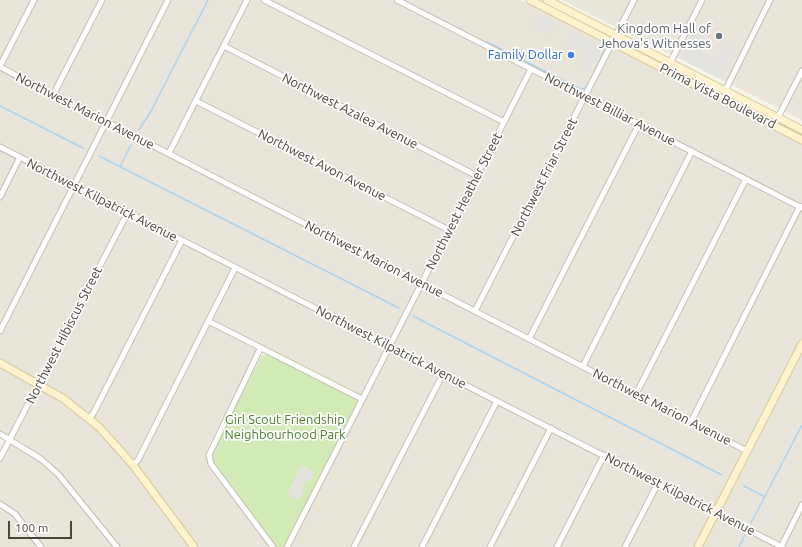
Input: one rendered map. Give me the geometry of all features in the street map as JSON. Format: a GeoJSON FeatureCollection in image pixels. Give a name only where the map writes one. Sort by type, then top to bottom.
{"type":"FeatureCollection","features":[{"type":"Feature","properties":{"kind":"main road"},"geometry":{"type":"LineString","coordinates":[[530,0],[615,38]]}},
{"type":"Feature","properties":{"kind":"main road"},"geometry":{"type":"LineString","coordinates":[[547,0],[615,38]]}},
{"type":"Feature","properties":{"kind":"main road","name":"Prima Vista Boulevard"},"geometry":{"type":"LineString","coordinates":[[615,38],[670,62],[725,91],[776,122],[802,140]]}},
{"type":"Feature","properties":{"kind":"main road","name":"Prima Vista Boulevard"},"geometry":{"type":"LineString","coordinates":[[615,38],[776,122],[802,130]]}},
{"type":"Feature","properties":{"kind":"main road"},"geometry":{"type":"LineString","coordinates":[[698,547],[802,344]]}},
{"type":"Feature","properties":{"kind":"main road"},"geometry":{"type":"LineString","coordinates":[[0,363],[64,399],[89,418],[116,444],[194,547]]}},
{"type":"Feature","properties":{"kind":"street"},"geometry":{"type":"LineString","coordinates":[[0,67],[34,0]]}},
{"type":"Feature","properties":{"kind":"street"},"geometry":{"type":"LineString","coordinates":[[53,95],[102,0]]}},
{"type":"Feature","properties":{"kind":"street"},"geometry":{"type":"LineString","coordinates":[[0,331],[168,0]]}},
{"type":"Feature","properties":{"kind":"street"},"geometry":{"type":"LineString","coordinates":[[169,153],[247,0]]}},
{"type":"Feature","properties":{"kind":"street"},"geometry":{"type":"LineString","coordinates":[[264,0],[504,122]]}},
{"type":"Feature","properties":{"kind":"street","name":"Northwest Billiar Avenue"},"geometry":{"type":"LineString","coordinates":[[396,0],[801,207]]}},
{"type":"Feature","properties":{"kind":"street","name":"Northwest Friar Street"},"geometry":{"type":"LineString","coordinates":[[475,311],[634,0]]}},
{"type":"Feature","properties":{"kind":"street"},"geometry":{"type":"LineString","coordinates":[[670,62],[702,0]]}},
{"type":"Feature","properties":{"kind":"street"},"geometry":{"type":"LineString","coordinates":[[725,91],[770,0]]}},
{"type":"Feature","properties":{"kind":"street","name":"Northwest Azalea Avenue"},"geometry":{"type":"LineString","coordinates":[[224,46],[476,176]]}},
{"type":"Feature","properties":{"kind":"street","name":"Northwest Marion Avenue"},"geometry":{"type":"LineString","coordinates":[[0,67],[747,451]]}},
{"type":"Feature","properties":{"kind":"street","name":"Northwest Heather Street"},"geometry":{"type":"LineString","coordinates":[[286,547],[531,69]]}},
{"type":"Feature","properties":{"kind":"street"},"geometry":{"type":"LineString","coordinates":[[776,122],[802,71]]}},
{"type":"Feature","properties":{"kind":"street","name":"Northwest Avon Avenue"},"geometry":{"type":"LineString","coordinates":[[196,101],[449,230]]}},
{"type":"Feature","properties":{"kind":"street"},"geometry":{"type":"LineString","coordinates":[[529,339],[639,124]]}},
{"type":"Feature","properties":{"kind":"street","name":"Northwest Kilpatrick Avenue"},"geometry":{"type":"LineString","coordinates":[[0,147],[781,547]]}},
{"type":"Feature","properties":{"kind":"street"},"geometry":{"type":"LineString","coordinates":[[584,366],[692,152]]}},
{"type":"Feature","properties":{"kind":"street"},"geometry":{"type":"LineString","coordinates":[[0,197],[20,158]]}},
{"type":"Feature","properties":{"kind":"street"},"geometry":{"type":"LineString","coordinates":[[636,394],[746,178]]}},
{"type":"Feature","properties":{"kind":"street"},"geometry":{"type":"LineString","coordinates":[[690,422],[801,207]]}},
{"type":"Feature","properties":{"kind":"street","name":"Northwest Hibiscus Street"},"geometry":{"type":"LineString","coordinates":[[0,458],[128,212]]}},
{"type":"Feature","properties":{"kind":"street"},"geometry":{"type":"LineString","coordinates":[[89,418],[93,414],[182,240]]}},
{"type":"Feature","properties":{"kind":"street"},"geometry":{"type":"LineString","coordinates":[[133,465],[138,460],[235,268]]}},
{"type":"Feature","properties":{"kind":"street"},"geometry":{"type":"LineString","coordinates":[[208,322],[362,399]]}},
{"type":"Feature","properties":{"kind":"street"},"geometry":{"type":"LineString","coordinates":[[260,349],[209,455],[211,464],[273,547]]}},
{"type":"Feature","properties":{"kind":"street"},"geometry":{"type":"LineString","coordinates":[[354,547],[443,374]]}},
{"type":"Feature","properties":{"kind":"street"},"geometry":{"type":"LineString","coordinates":[[422,547],[497,401]]}},
{"type":"Feature","properties":{"kind":"street"},"geometry":{"type":"LineString","coordinates":[[490,547],[551,428]]}},
{"type":"Feature","properties":{"kind":"street"},"geometry":{"type":"LineString","coordinates":[[0,434],[11,439],[42,459],[58,474],[117,547]]}},
{"type":"Feature","properties":{"kind":"street"},"geometry":{"type":"LineString","coordinates":[[558,547],[604,455]]}},
{"type":"Feature","properties":{"kind":"street"},"geometry":{"type":"LineString","coordinates":[[625,547],[658,483]]}},
{"type":"Feature","properties":{"kind":"street"},"geometry":{"type":"LineString","coordinates":[[0,504],[15,514],[41,547]]}},
{"type":"Feature","properties":{"kind":"street"},"geometry":{"type":"LineString","coordinates":[[781,547],[802,505]]}},
{"type":"Feature","properties":{"kind":"shaded area"},"geometry":{"type":"Polygon","coordinates":[[[0,0],[31,0],[0,61],[0,0]]]}},
{"type":"Feature","properties":{"kind":"shaded area"},"geometry":{"type":"Polygon","coordinates":[[[36,0],[99,0],[53,92],[3,66],[36,0]]]}},
{"type":"Feature","properties":{"kind":"shaded area"},"geometry":{"type":"Polygon","coordinates":[[[104,0],[166,0],[106,118],[56,94],[104,0]]]}},
{"type":"Feature","properties":{"kind":"shaded area"},"geometry":{"type":"Polygon","coordinates":[[[171,0],[245,0],[168,150],[110,121],[171,0]]]}},
{"type":"Feature","properties":{"kind":"shaded area"},"geometry":{"type":"Polygon","coordinates":[[[250,0],[258,0],[501,123],[476,173],[227,45],[250,0]]]}},
{"type":"Feature","properties":{"kind":"shaded area"},"geometry":{"type":"Polygon","coordinates":[[[269,0],[391,0],[528,70],[503,119],[269,0]]]}},
{"type":"Feature","properties":{"kind":"shaded area"},"geometry":{"type":"Polygon","coordinates":[[[402,0],[520,0],[609,46],[585,93],[402,0]]]}},
{"type":"Feature","properties":{"kind":"shaded area"},"geometry":{"type":"Polygon","coordinates":[[[562,0],[632,0],[618,28],[562,0]]]}},
{"type":"Feature","properties":{"kind":"shaded area"},"geometry":{"type":"Polygon","coordinates":[[[637,0],[700,0],[672,55],[622,30],[637,0]]]}},
{"type":"Feature","properties":{"kind":"shaded area"},"geometry":{"type":"Polygon","coordinates":[[[705,0],[768,0],[726,82],[676,57],[705,0]]]}},
{"type":"Feature","properties":{"kind":"shaded area"},"geometry":{"type":"Polygon","coordinates":[[[773,0],[802,0],[802,66],[780,109],[730,84],[773,0]]]}},
{"type":"Feature","properties":{"kind":"shaded area"},"geometry":{"type":"Polygon","coordinates":[[[538,14],[556,23],[549,34],[532,25],[538,14]]]}},
{"type":"Feature","properties":{"kind":"shaded area"},"geometry":{"type":"Polygon","coordinates":[[[697,28],[708,33],[699,51],[718,60],[729,39],[737,48],[723,76],[718,78],[685,61],[683,56],[697,28]]]}},
{"type":"Feature","properties":{"kind":"shaded area"},"geometry":{"type":"Polygon","coordinates":[[[571,31],[599,46],[600,50],[589,73],[580,65],[586,52],[566,42],[571,31]]]}},
{"type":"Feature","properties":{"kind":"shaded area"},"geometry":{"type":"Polygon","coordinates":[[[613,48],[802,144],[802,205],[589,95],[613,48]]]}},
{"type":"Feature","properties":{"kind":"shaded area"},"geometry":{"type":"Polygon","coordinates":[[[225,49],[473,177],[448,226],[199,100],[225,49]]]}},
{"type":"Feature","properties":{"kind":"shaded area"},"geometry":{"type":"Polygon","coordinates":[[[0,70],[104,123],[74,182],[0,144],[0,70]]]}},
{"type":"Feature","properties":{"kind":"shaded area"},"geometry":{"type":"Polygon","coordinates":[[[532,72],[582,98],[474,308],[425,283],[532,72]]]}},
{"type":"Feature","properties":{"kind":"shaded area"},"geometry":{"type":"Polygon","coordinates":[[[802,76],[802,120],[784,111],[802,76]]]}},
{"type":"Feature","properties":{"kind":"shaded area"},"geometry":{"type":"Polygon","coordinates":[[[586,100],[636,125],[528,335],[478,310],[586,100]]]}},
{"type":"Feature","properties":{"kind":"shaded area"},"geometry":{"type":"Polygon","coordinates":[[[197,104],[446,231],[421,281],[172,152],[197,104]]]}},
{"type":"Feature","properties":{"kind":"shaded area"},"geometry":{"type":"Polygon","coordinates":[[[108,125],[419,285],[389,342],[78,184],[108,125]]]}},
{"type":"Feature","properties":{"kind":"shaded area"},"geometry":{"type":"Polygon","coordinates":[[[640,127],[689,153],[583,363],[532,337],[640,127]]]}},
{"type":"Feature","properties":{"kind":"shaded area"},"geometry":{"type":"Polygon","coordinates":[[[0,150],[17,159],[0,192],[0,150]]]}},
{"type":"Feature","properties":{"kind":"shaded area"},"geometry":{"type":"Polygon","coordinates":[[[693,155],[743,180],[636,391],[587,365],[693,155]]]}},
{"type":"Feature","properties":{"kind":"shaded area"},"geometry":{"type":"Polygon","coordinates":[[[21,161],[71,186],[0,327],[0,202],[21,161]]]}},
{"type":"Feature","properties":{"kind":"shaded area"},"geometry":{"type":"Polygon","coordinates":[[[747,182],[797,208],[690,419],[640,393],[747,182]]]}},
{"type":"Feature","properties":{"kind":"shaded area"},"geometry":{"type":"Polygon","coordinates":[[[75,188],[124,213],[39,381],[0,360],[0,336],[75,188]]]}},
{"type":"Feature","properties":{"kind":"shaded area"},"geometry":{"type":"Polygon","coordinates":[[[800,210],[802,210],[802,339],[746,448],[694,421],[800,210]]]}},
{"type":"Feature","properties":{"kind":"shaded area"},"geometry":{"type":"Polygon","coordinates":[[[128,215],[178,241],[89,415],[42,384],[128,215]]]}},
{"type":"Feature","properties":{"kind":"shaded area"},"geometry":{"type":"Polygon","coordinates":[[[182,243],[232,269],[133,461],[93,418],[182,243]]]}},
{"type":"Feature","properties":{"kind":"shaded area"},"geometry":{"type":"Polygon","coordinates":[[[236,271],[387,347],[361,396],[211,320],[236,271]]]}},
{"type":"Feature","properties":{"kind":"shaded area"},"geometry":{"type":"Polygon","coordinates":[[[422,287],[744,452],[715,510],[393,345],[422,287]]]}},
{"type":"Feature","properties":{"kind":"shaded area"},"geometry":{"type":"Polygon","coordinates":[[[209,325],[257,350],[207,449],[207,461],[270,547],[197,547],[136,465],[209,325]]]}},
{"type":"Feature","properties":{"kind":"shaded area"},"geometry":{"type":"Polygon","coordinates":[[[391,349],[440,375],[352,547],[289,547],[391,349]]]}},
{"type":"Feature","properties":{"kind":"shaded area"},"geometry":{"type":"Polygon","coordinates":[[[802,349],[802,500],[780,543],[719,512],[802,349]]]}},
{"type":"Feature","properties":{"kind":"shaded area"},"geometry":{"type":"Polygon","coordinates":[[[0,366],[36,386],[10,436],[0,431],[0,366]]]}},
{"type":"Feature","properties":{"kind":"shaded area"},"geometry":{"type":"Polygon","coordinates":[[[444,377],[494,402],[420,547],[357,547],[444,377]]]}},
{"type":"Feature","properties":{"kind":"shaded area"},"geometry":{"type":"Polygon","coordinates":[[[40,388],[62,401],[89,421],[131,467],[191,547],[120,547],[74,488],[59,472],[43,457],[14,438],[40,388]]]}},
{"type":"Feature","properties":{"kind":"shaded area"},"geometry":{"type":"Polygon","coordinates":[[[498,404],[548,430],[487,547],[425,547],[498,404]]]}},
{"type":"Feature","properties":{"kind":"shaded area"},"geometry":{"type":"Polygon","coordinates":[[[552,431],[601,457],[555,547],[492,547],[552,431]]]}},
{"type":"Feature","properties":{"kind":"shaded area"},"geometry":{"type":"Polygon","coordinates":[[[11,443],[40,461],[56,476],[113,547],[44,547],[17,513],[0,501],[0,462],[11,443]]]}},
{"type":"Feature","properties":{"kind":"shaded area"},"geometry":{"type":"Polygon","coordinates":[[[605,459],[655,484],[623,547],[560,547],[605,459]]]}},
{"type":"Feature","properties":{"kind":"shaded area"},"geometry":{"type":"Polygon","coordinates":[[[302,465],[314,472],[309,482],[306,480],[302,488],[305,490],[299,500],[287,494],[302,465]]]}},
{"type":"Feature","properties":{"kind":"shaded area"},"geometry":{"type":"Polygon","coordinates":[[[659,486],[712,514],[695,547],[628,547],[659,486]]]}},
{"type":"Feature","properties":{"kind":"shaded area"},"geometry":{"type":"Polygon","coordinates":[[[0,507],[14,516],[38,547],[0,547],[0,507]]]}},
{"type":"Feature","properties":{"kind":"shaded area"},"geometry":{"type":"Polygon","coordinates":[[[802,510],[802,547],[787,547],[784,545],[802,510]]]}},
{"type":"Feature","properties":{"kind":"shaded area"},"geometry":{"type":"Polygon","coordinates":[[[716,516],[776,547],[700,547],[716,516]]]}},
{"type":"Feature","properties":{"kind":"green space","name":"Girl Scout Friendship Neighbourhood Park"},"geometry":{"type":"Polygon","coordinates":[[[268,354],[357,399],[357,404],[284,547],[276,547],[212,462],[213,450],[261,356],[268,354]]]}},
{"type":"Feature","properties":{"kind":"waterway"},"geometry":{"type":"LineString","coordinates":[[139,130],[151,111],[208,0]]}},
{"type":"Feature","properties":{"kind":"waterway"},"geometry":{"type":"LineString","coordinates":[[487,42],[578,88],[583,89],[588,85]]}},
{"type":"Feature","properties":{"kind":"waterway"},"geometry":{"type":"LineString","coordinates":[[594,72],[605,49]]}},
{"type":"Feature","properties":{"kind":"waterway"},"geometry":{"type":"LineString","coordinates":[[0,106],[83,148]]}},
{"type":"Feature","properties":{"kind":"waterway"},"geometry":{"type":"LineString","coordinates":[[120,167],[131,145]]}},
{"type":"Feature","properties":{"kind":"waterway"},"geometry":{"type":"LineString","coordinates":[[99,156],[399,308]]}},
{"type":"Feature","properties":{"kind":"waterway"},"geometry":{"type":"LineString","coordinates":[[413,316],[722,475]]}},
{"type":"Feature","properties":{"kind":"waterway"},"geometry":{"type":"LineString","coordinates":[[751,523],[802,425]]}},
{"type":"Feature","properties":{"kind":"waterway"},"geometry":{"type":"LineString","coordinates":[[744,486],[765,497]]}},
{"type":"Feature","properties":{"kind":"waterway"},"geometry":{"type":"LineString","coordinates":[[739,547],[745,535]]}},
{"type":"Feature","properties":{"kind":"place","name":"Kingdom Hall of Jehova's Witnesses"},"geometry":{"type":"Point","coordinates":[719,36]}},
{"type":"Feature","properties":{"kind":"place","name":"Family Dollar"},"geometry":{"type":"Point","coordinates":[571,55]}}]}
